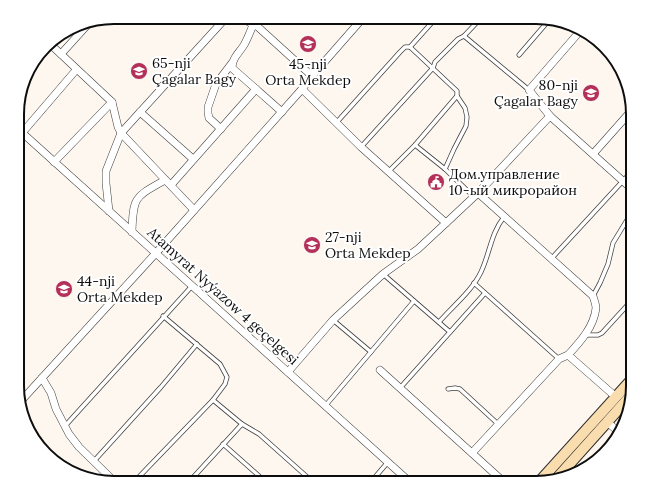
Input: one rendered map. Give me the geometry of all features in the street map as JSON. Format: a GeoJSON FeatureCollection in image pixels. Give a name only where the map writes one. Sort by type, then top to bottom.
{"type":"FeatureCollection","features":[{"type":"Feature","properties":{"kind":"main road"},"geometry":{"type":"LineString","coordinates":[[545,475],[626,386]]}},
{"type":"Feature","properties":{"kind":"main road"},"geometry":{"type":"LineString","coordinates":[[561,472],[624,402]]}},
{"type":"Feature","properties":{"kind":"street"},"geometry":{"type":"LineString","coordinates":[[109,210],[106,171],[121,133],[220,24]]}},
{"type":"Feature","properties":{"kind":"street"},"geometry":{"type":"LineString","coordinates":[[221,129],[209,118],[208,108],[216,84],[232,63],[249,35],[253,24],[312,76]]}},
{"type":"Feature","properties":{"kind":"street"},"geometry":{"type":"LineString","coordinates":[[25,397],[282,112],[358,24]]}},
{"type":"Feature","properties":{"kind":"street"},"geometry":{"type":"LineString","coordinates":[[61,54],[83,30]]}},
{"type":"Feature","properties":{"kind":"street"},"geometry":{"type":"LineString","coordinates":[[577,34],[529,90],[550,116],[626,184]]}},
{"type":"Feature","properties":{"kind":"street"},"geometry":{"type":"LineString","coordinates":[[54,47],[76,70],[112,102],[118,127],[121,133],[194,210]]}},
{"type":"Feature","properties":{"kind":"street"},"geometry":{"type":"LineString","coordinates":[[232,63],[232,68],[235,71],[282,112]]}},
{"type":"Feature","properties":{"kind":"street"},"geometry":{"type":"LineString","coordinates":[[24,127],[76,70]]}},
{"type":"Feature","properties":{"kind":"street"},"geometry":{"type":"LineString","coordinates":[[132,232],[133,211],[136,201],[142,193],[168,183],[193,159],[256,89]]}},
{"type":"Feature","properties":{"kind":"street"},"geometry":{"type":"LineString","coordinates":[[302,89],[361,147],[446,223]]}},
{"type":"Feature","properties":{"kind":"street"},"geometry":{"type":"LineString","coordinates":[[54,162],[112,102]]}},
{"type":"Feature","properties":{"kind":"street"},"geometry":{"type":"LineString","coordinates":[[140,112],[193,159]]}},
{"type":"Feature","properties":{"kind":"street"},"geometry":{"type":"LineString","coordinates":[[288,372],[333,320],[383,274],[418,249],[446,223],[550,116]]}},
{"type":"Feature","properties":{"kind":"street"},"geometry":{"type":"LineString","coordinates":[[593,154],[626,117]]}},
{"type":"Feature","properties":{"kind":"street","name":"Atamyrat Nyýazow 4 geçelgesi"},"geometry":{"type":"LineString","coordinates":[[24,135],[403,476]]}},
{"type":"Feature","properties":{"kind":"street"},"geometry":{"type":"LineString","coordinates":[[472,453],[559,358],[568,355],[585,335],[594,316],[596,307],[593,296],[504,217],[475,194]]}},
{"type":"Feature","properties":{"kind":"street"},"geometry":{"type":"LineString","coordinates":[[568,355],[616,397]]}},
{"type":"Feature","properties":{"kind":"street"},"geometry":{"type":"LineString","coordinates":[[380,370],[497,476]]}},
{"type":"Feature","properties":{"kind":"street"},"geometry":{"type":"LineString","coordinates":[[42,378],[51,393],[56,409],[69,434],[79,447],[109,476]]}},
{"type":"Feature","properties":{"kind":"street"},"geometry":{"type":"LineString","coordinates":[[607,422],[615,429]]}},
{"type":"Feature","properties":{"kind":"lane"},"geometry":{"type":"LineString","coordinates":[[337,122],[400,52],[405,47],[410,47],[431,24]]}},
{"type":"Feature","properties":{"kind":"lane"},"geometry":{"type":"LineString","coordinates":[[361,147],[433,68],[435,62],[475,24]]}},
{"type":"Feature","properties":{"kind":"lane"},"geometry":{"type":"LineString","coordinates":[[519,55],[545,24]]}},
{"type":"Feature","properties":{"kind":"lane"},"geometry":{"type":"LineString","coordinates":[[464,36],[529,90]]}},
{"type":"Feature","properties":{"kind":"lane"},"geometry":{"type":"LineString","coordinates":[[410,47],[457,91],[457,96],[465,108],[467,117],[466,126],[445,169]]}},
{"type":"Feature","properties":{"kind":"lane"},"geometry":{"type":"LineString","coordinates":[[389,171],[457,96]]}},
{"type":"Feature","properties":{"kind":"lane"},"geometry":{"type":"LineString","coordinates":[[415,144],[475,194]]}},
{"type":"Feature","properties":{"kind":"lane"},"geometry":{"type":"LineString","coordinates":[[551,259],[626,178]]}},
{"type":"Feature","properties":{"kind":"lane"},"geometry":{"type":"LineString","coordinates":[[439,322],[474,283],[482,270],[495,230],[504,217]]}},
{"type":"Feature","properties":{"kind":"lane"},"geometry":{"type":"LineString","coordinates":[[593,296],[608,264],[613,243],[626,222]]}},
{"type":"Feature","properties":{"kind":"lane"},"geometry":{"type":"LineString","coordinates":[[383,274],[450,332]]}},
{"type":"Feature","properties":{"kind":"lane"},"geometry":{"type":"LineString","coordinates":[[474,283],[559,358]]}},
{"type":"Feature","properties":{"kind":"lane"},"geometry":{"type":"LineString","coordinates":[[65,426],[192,285]]}},
{"type":"Feature","properties":{"kind":"lane"},"geometry":{"type":"LineString","coordinates":[[400,388],[485,293]]}},
{"type":"Feature","properties":{"kind":"lane"},"geometry":{"type":"LineString","coordinates":[[326,405],[414,301]]}},
{"type":"Feature","properties":{"kind":"lane"},"geometry":{"type":"LineString","coordinates":[[585,335],[598,335],[602,333],[626,307]]}},
{"type":"Feature","properties":{"kind":"lane"},"geometry":{"type":"LineString","coordinates":[[140,476],[213,400],[225,384],[227,377],[220,364],[163,316]]}},
{"type":"Feature","properties":{"kind":"lane"},"geometry":{"type":"LineString","coordinates":[[333,320],[371,352]]}},
{"type":"Feature","properties":{"kind":"lane"},"geometry":{"type":"LineString","coordinates":[[94,461],[162,387],[197,344]]}},
{"type":"Feature","properties":{"kind":"lane"},"geometry":{"type":"LineString","coordinates":[[448,389],[460,389],[498,424]]}},
{"type":"Feature","properties":{"kind":"lane"},"geometry":{"type":"LineString","coordinates":[[213,400],[242,424],[259,434],[306,476]]}},
{"type":"Feature","properties":{"kind":"lane"},"geometry":{"type":"LineString","coordinates":[[194,476],[242,424]]}},
{"type":"Feature","properties":{"kind":"lane"},"geometry":{"type":"LineString","coordinates":[[223,444],[259,476]]}},
{"type":"Feature","properties":{"kind":"lane"},"geometry":{"type":"LineString","coordinates":[[376,476],[388,462]]}},
{"type":"Feature","properties":{"kind":"green space"},"geometry":{"type":"Polygon","coordinates":[[[610,438],[604,445],[594,455],[610,438]]]}},
{"type":"Feature","properties":{"kind":"place","name":"45-nji Orta Mekdep"},"geometry":{"type":"Point","coordinates":[308,44]}},
{"type":"Feature","properties":{"kind":"place","name":"65-nji Çagalar Bagy"},"geometry":{"type":"Point","coordinates":[139,71]}},
{"type":"Feature","properties":{"kind":"place","name":"80-nji Çagalar Bagy"},"geometry":{"type":"Point","coordinates":[591,93]}},
{"type":"Feature","properties":{"kind":"place","name":"Дом.управление 10-ый микрорайон"},"geometry":{"type":"Point","coordinates":[436,182]}},
{"type":"Feature","properties":{"kind":"place","name":"27-nji Orta Mekdep"},"geometry":{"type":"Point","coordinates":[312,245]}},
{"type":"Feature","properties":{"kind":"place","name":"44-nji Orta Mekdep"},"geometry":{"type":"Point","coordinates":[64,289]}}]}
